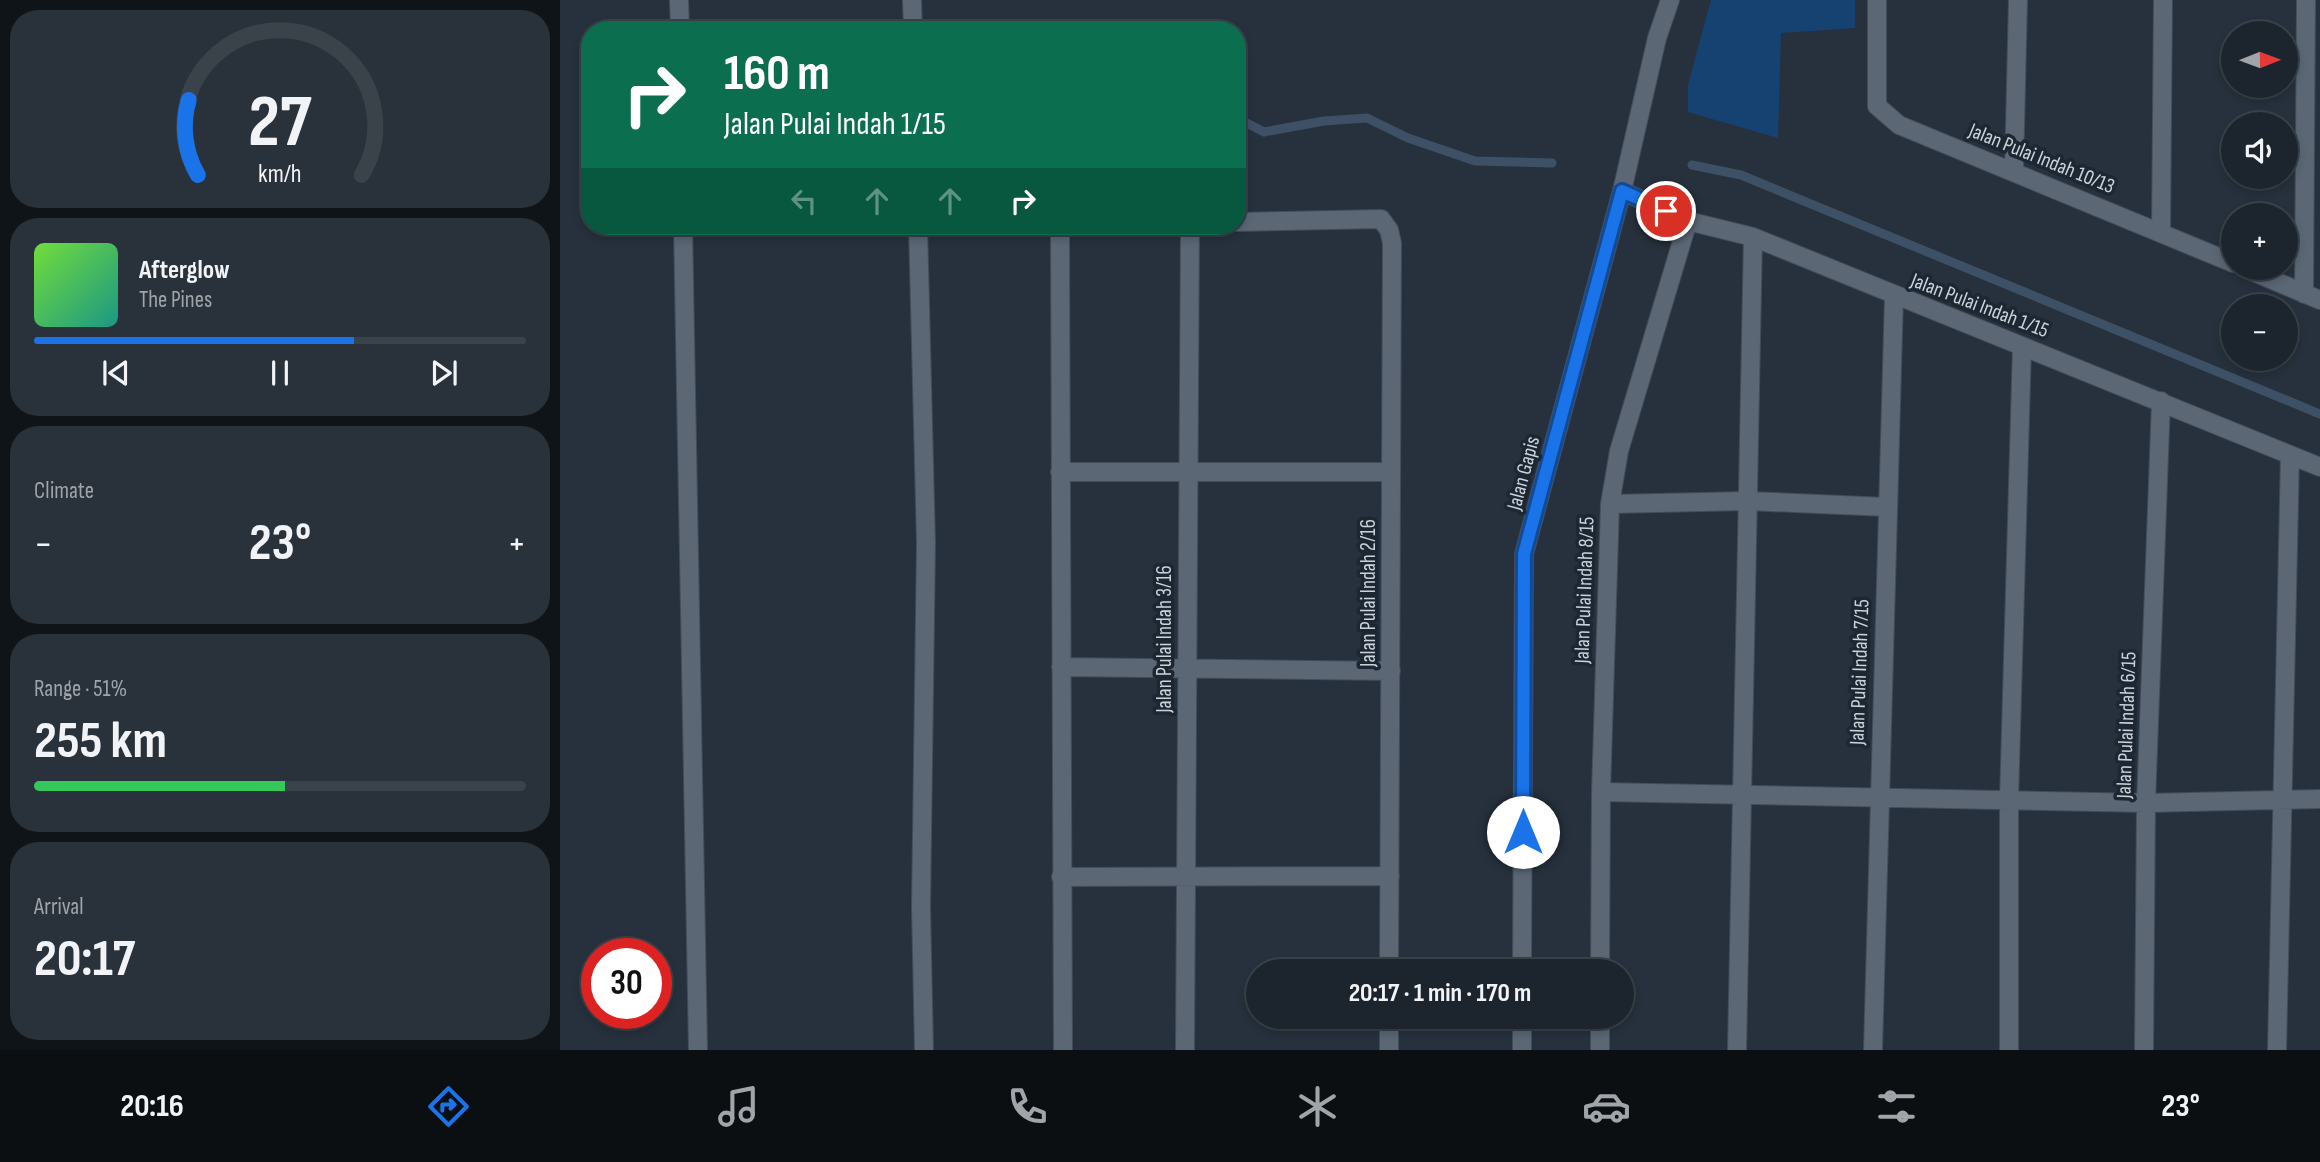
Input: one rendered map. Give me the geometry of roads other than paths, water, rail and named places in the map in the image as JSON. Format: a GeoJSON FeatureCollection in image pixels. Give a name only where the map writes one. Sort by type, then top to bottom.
{"type":"FeatureCollection","features":[{"type":"Feature","properties":{"kind":"street"},"geometry":{"type":"LineString","coordinates":[[679,0],[680,21]]}},
{"type":"Feature","properties":{"kind":"street"},"geometry":{"type":"LineString","coordinates":[[912,0],[913,21]]}},
{"type":"Feature","properties":{"kind":"street","name":"Jalan Gapis"},"geometry":{"type":"LineString","coordinates":[[1522,959],[1524,554],[1622,191],[1657,37],[1670,0]]}},
{"type":"Feature","properties":{"kind":"street","name":"Jalan Pulai Indah 10/13"},"geometry":{"type":"LineString","coordinates":[[1877,0],[1877,106],[1899,125],[2014,170],[2221,258]]}},
{"type":"Feature","properties":{"kind":"street"},"geometry":{"type":"LineString","coordinates":[[2014,170],[2018,0]]}},
{"type":"Feature","properties":{"kind":"street"},"geometry":{"type":"LineString","coordinates":[[2161,232],[2163,0]]}},
{"type":"Feature","properties":{"kind":"street"},"geometry":{"type":"LineString","coordinates":[[2272,280],[2312,297],[2306,0]]}},
{"type":"Feature","properties":{"kind":"street","name":"Jalan Pulai Indah 1/15"},"geometry":{"type":"LineString","coordinates":[[1622,191],[1688,221],[1754,237],[2320,467]]}},
{"type":"Feature","properties":{"kind":"street","name":"Jalan Pulai Indah 2/16"},"geometry":{"type":"LineString","coordinates":[[1246,222],[1381,219],[1389,230],[1392,243],[1389,959]]}},
{"type":"Feature","properties":{"kind":"street","name":"Jalan Pulai Indah 8/15"},"geometry":{"type":"LineString","coordinates":[[1600,959],[1601,792],[1610,505],[1619,451],[1688,221]]}},
{"type":"Feature","properties":{"kind":"street"},"geometry":{"type":"LineString","coordinates":[[683,235],[698,1050]]}},
{"type":"Feature","properties":{"kind":"street"},"geometry":{"type":"LineString","coordinates":[[918,235],[926,543],[921,907],[924,1050]]}},
{"type":"Feature","properties":{"kind":"street"},"geometry":{"type":"LineString","coordinates":[[1060,235],[1063,1050]]}},
{"type":"Feature","properties":{"kind":"street","name":"Jalan Pulai Indah 3/16"},"geometry":{"type":"LineString","coordinates":[[1185,1050],[1190,235]]}},
{"type":"Feature","properties":{"kind":"street"},"geometry":{"type":"LineString","coordinates":[[1737,1050],[1745,794],[1754,237]]}},
{"type":"Feature","properties":{"kind":"street","name":"Jalan Pulai Indah 7/15"},"geometry":{"type":"LineString","coordinates":[[1872,1050],[1877,797],[1894,296]]}},
{"type":"Feature","properties":{"kind":"street"},"geometry":{"type":"LineString","coordinates":[[2009,1050],[2009,800],[2022,346]]}},
{"type":"Feature","properties":{"kind":"street","name":"Jalan Pulai Indah 6/15"},"geometry":{"type":"LineString","coordinates":[[2144,1050],[2146,803],[2161,401]]}},
{"type":"Feature","properties":{"kind":"street"},"geometry":{"type":"LineString","coordinates":[[2277,1050],[2290,455]]}},
{"type":"Feature","properties":{"kind":"street"},"geometry":{"type":"LineString","coordinates":[[1060,472],[1391,472]]}},
{"type":"Feature","properties":{"kind":"street"},"geometry":{"type":"LineString","coordinates":[[1610,505],[1748,501],[1886,507]]}},
{"type":"Feature","properties":{"kind":"street"},"geometry":{"type":"LineString","coordinates":[[1061,667],[1391,671]]}},
{"type":"Feature","properties":{"kind":"street"},"geometry":{"type":"LineString","coordinates":[[1601,792],[2146,803],[2320,799]]}},
{"type":"Feature","properties":{"kind":"street"},"geometry":{"type":"LineString","coordinates":[[1061,877],[1390,876]]}},
{"type":"Feature","properties":{"kind":"street"},"geometry":{"type":"LineString","coordinates":[[1389,1029],[1389,1050]]}},
{"type":"Feature","properties":{"kind":"street"},"geometry":{"type":"LineString","coordinates":[[1522,1029],[1522,1050]]}},
{"type":"Feature","properties":{"kind":"street"},"geometry":{"type":"LineString","coordinates":[[1600,1029],[1600,1050]]}},
{"type":"Feature","properties":{"kind":"waterway"},"geometry":{"type":"LineString","coordinates":[[1246,123],[1264,132],[1324,121],[1367,118],[1408,138],[1475,161],[1552,163]]}},
{"type":"Feature","properties":{"kind":"waterway"},"geometry":{"type":"LineString","coordinates":[[1692,165],[1741,175],[2320,414]]}}]}
